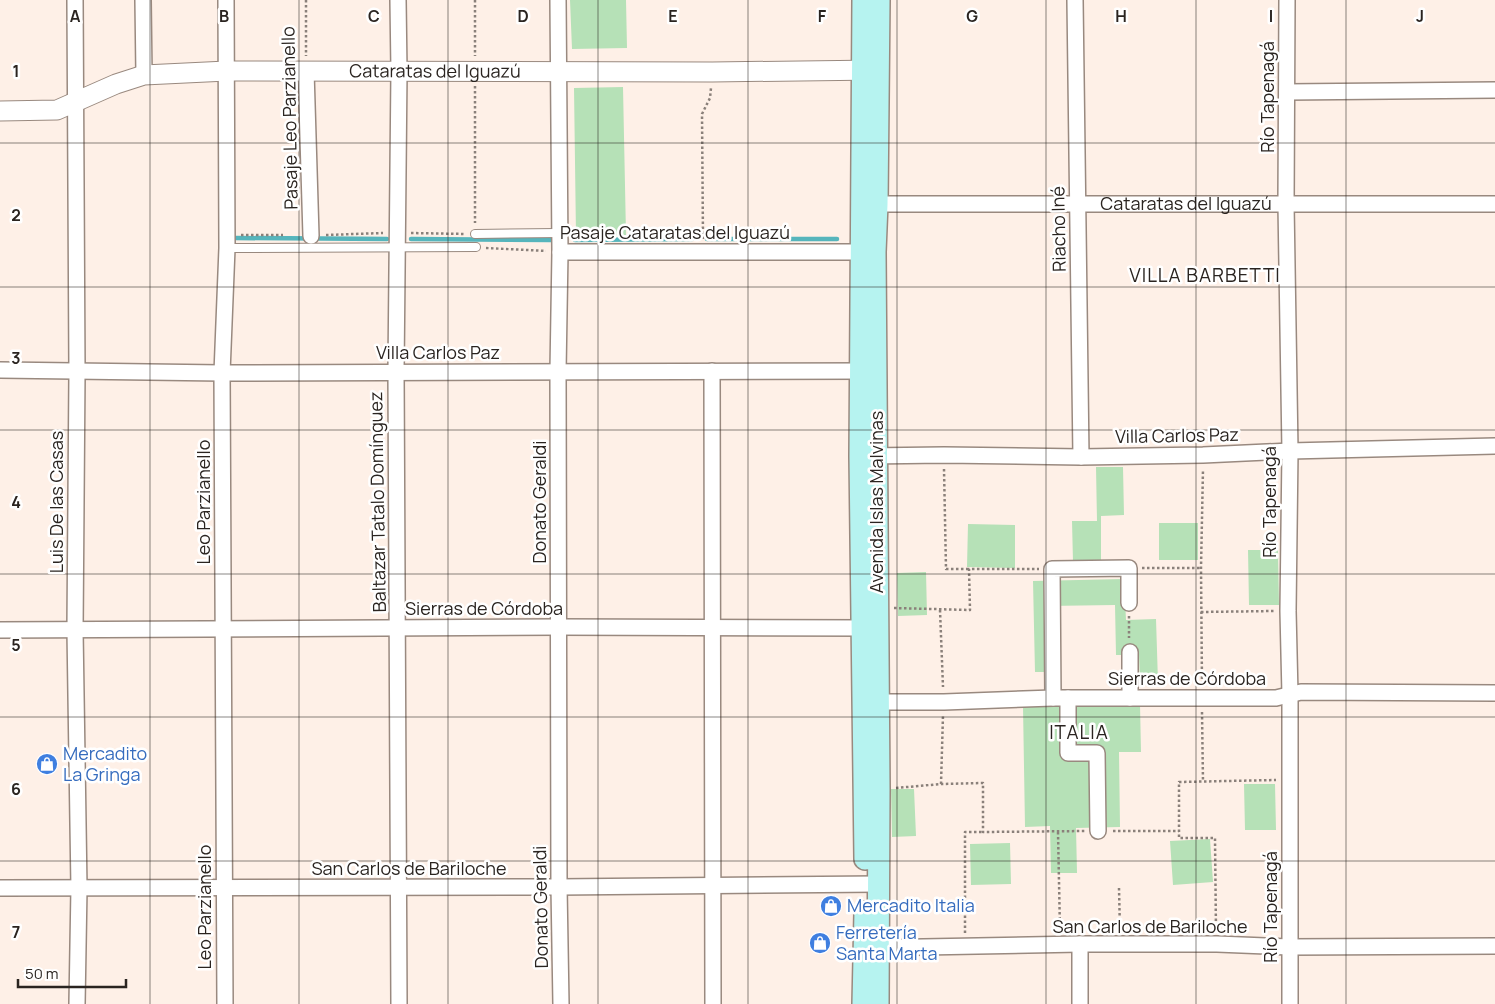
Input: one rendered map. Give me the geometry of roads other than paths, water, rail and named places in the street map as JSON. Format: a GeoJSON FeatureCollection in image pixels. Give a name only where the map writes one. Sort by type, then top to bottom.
{"type":"FeatureCollection","features":[{"type":"Feature","properties":{"kind":"main road","name":"Avenida Islas Malvinas"},"geometry":{"type":"LineString","coordinates":[[863,0],[870,70],[877,204],[868,252]]}},
{"type":"Feature","properties":{"kind":"main road","name":"Avenida Islas Malvinas"},"geometry":{"type":"LineString","coordinates":[[878,1004],[872,948],[872,621],[868,456],[868,252],[870,70],[879,0]]}},
{"type":"Feature","properties":{"kind":"main road","name":"Avenida Islas Malvinas"},"geometry":{"type":"LineString","coordinates":[[872,621],[878,702],[879,789],[872,884]]}},
{"type":"Feature","properties":{"kind":"main road","name":"Avenida Islas Malvinas"},"geometry":{"type":"LineString","coordinates":[[863,1004],[872,948]]}},
{"type":"Feature","properties":{"kind":"street","name":"Luis De las Casas"},"geometry":{"type":"LineString","coordinates":[[75,0],[77,372],[75,630],[79,888],[78,1004]]}},
{"type":"Feature","properties":{"kind":"street"},"geometry":{"type":"LineString","coordinates":[[144,0],[144,75]]}},
{"type":"Feature","properties":{"kind":"street","name":"Leo Parzianello"},"geometry":{"type":"LineString","coordinates":[[224,1004],[222,373],[227,241],[228,71],[226,0]]}},
{"type":"Feature","properties":{"kind":"street","name":"Baltazar Tatalo Domínguez"},"geometry":{"type":"LineString","coordinates":[[398,0],[396,371],[399,1004]]}},
{"type":"Feature","properties":{"kind":"street","name":"Donato Geraldi"},"geometry":{"type":"LineString","coordinates":[[558,0],[560,252],[558,371],[559,887],[561,1004]]}},
{"type":"Feature","properties":{"kind":"street","name":"Riacho Iné"},"geometry":{"type":"LineString","coordinates":[[1075,0],[1081,457]]}},
{"type":"Feature","properties":{"kind":"street","name":"Río Tapenagá"},"geometry":{"type":"LineString","coordinates":[[1287,0],[1286,204],[1290,452],[1288,611],[1290,695],[1290,1004]]}},
{"type":"Feature","properties":{"kind":"street","name":"Cataratas del Iguazú"},"geometry":{"type":"LineString","coordinates":[[0,111],[57,110],[116,84],[144,75],[228,71],[712,72],[870,70]]}},
{"type":"Feature","properties":{"kind":"street","name":"Pasaje Leo Parzianello"},"geometry":{"type":"LineString","coordinates":[[306,71],[311,236]]}},
{"type":"Feature","properties":{"kind":"street"},"geometry":{"type":"LineString","coordinates":[[1287,92],[1495,90]]}},
{"type":"Feature","properties":{"kind":"street","name":"Cataratas del Iguazú"},"geometry":{"type":"LineString","coordinates":[[877,204],[1495,204]]}},
{"type":"Feature","properties":{"kind":"street","name":"Pasaje Cataratas del Iguazú"},"geometry":{"type":"LineString","coordinates":[[560,252],[868,252]]}},
{"type":"Feature","properties":{"kind":"street","name":"Villa Carlos Paz"},"geometry":{"type":"LineString","coordinates":[[0,370],[222,373],[868,371]]}},
{"type":"Feature","properties":{"kind":"street"},"geometry":{"type":"LineString","coordinates":[[712,371],[713,1004]]}},
{"type":"Feature","properties":{"kind":"street","name":"Villa Carlos Paz"},"geometry":{"type":"LineString","coordinates":[[868,456],[1081,457],[1495,446]]}},
{"type":"Feature","properties":{"kind":"street"},"geometry":{"type":"LineString","coordinates":[[1098,831],[1097,753],[1068,753],[1061,698],[1052,569],[1129,568],[1129,603]]}},
{"type":"Feature","properties":{"kind":"street","name":"Sierras de Córdoba"},"geometry":{"type":"LineString","coordinates":[[0,630],[713,628],[872,621]]}},
{"type":"Feature","properties":{"kind":"street"},"geometry":{"type":"LineString","coordinates":[[1130,652],[1130,698]]}},
{"type":"Feature","properties":{"kind":"street","name":"Sierras de Córdoba"},"geometry":{"type":"LineString","coordinates":[[878,702],[1061,698],[1276,698],[1301,692],[1495,694]]}},
{"type":"Feature","properties":{"kind":"street","name":"San Carlos de Bariloche"},"geometry":{"type":"LineString","coordinates":[[0,888],[224,889],[872,884]]}},
{"type":"Feature","properties":{"kind":"street"},"geometry":{"type":"LineString","coordinates":[[1080,944],[1080,1004]]}},
{"type":"Feature","properties":{"kind":"street","name":"San Carlos de Bariloche"},"geometry":{"type":"LineString","coordinates":[[872,948],[1080,944],[1216,944],[1290,947],[1495,946]]}},
{"type":"Feature","properties":{"kind":"lane"},"geometry":{"type":"LineString","coordinates":[[475,234],[559,233]]}},
{"type":"Feature","properties":{"kind":"lane"},"geometry":{"type":"LineString","coordinates":[[227,241],[397,240],[476,247]]}},
{"type":"Feature","properties":{"kind":"waterway"},"geometry":{"type":"LineString","coordinates":[[236,238],[387,239]]}},
{"type":"Feature","properties":{"kind":"waterway"},"geometry":{"type":"LineString","coordinates":[[411,239],[551,240]]}},
{"type":"Feature","properties":{"kind":"waterway"},"geometry":{"type":"LineString","coordinates":[[575,240],[692,239]]}},
{"type":"Feature","properties":{"kind":"waterway"},"geometry":{"type":"LineString","coordinates":[[707,239],[837,239]]}},
{"type":"Feature","properties":{"kind":"place","name":"Mercadito La Gringa"},"geometry":{"type":"Point","coordinates":[47,764]}},
{"type":"Feature","properties":{"kind":"place","name":"Mercadito Italia"},"geometry":{"type":"Point","coordinates":[831,906]}},
{"type":"Feature","properties":{"kind":"place","name":"Ferretería Santa Marta"},"geometry":{"type":"Point","coordinates":[820,943]}},
{"type":"Feature","properties":{"kind":"district","name":"VILLA BARBETTI"},"geometry":{"type":"Point","coordinates":[1205,275]}},
{"type":"Feature","properties":{"kind":"district","name":"ITALIA"},"geometry":{"type":"Point","coordinates":[1079,732]}}]}
